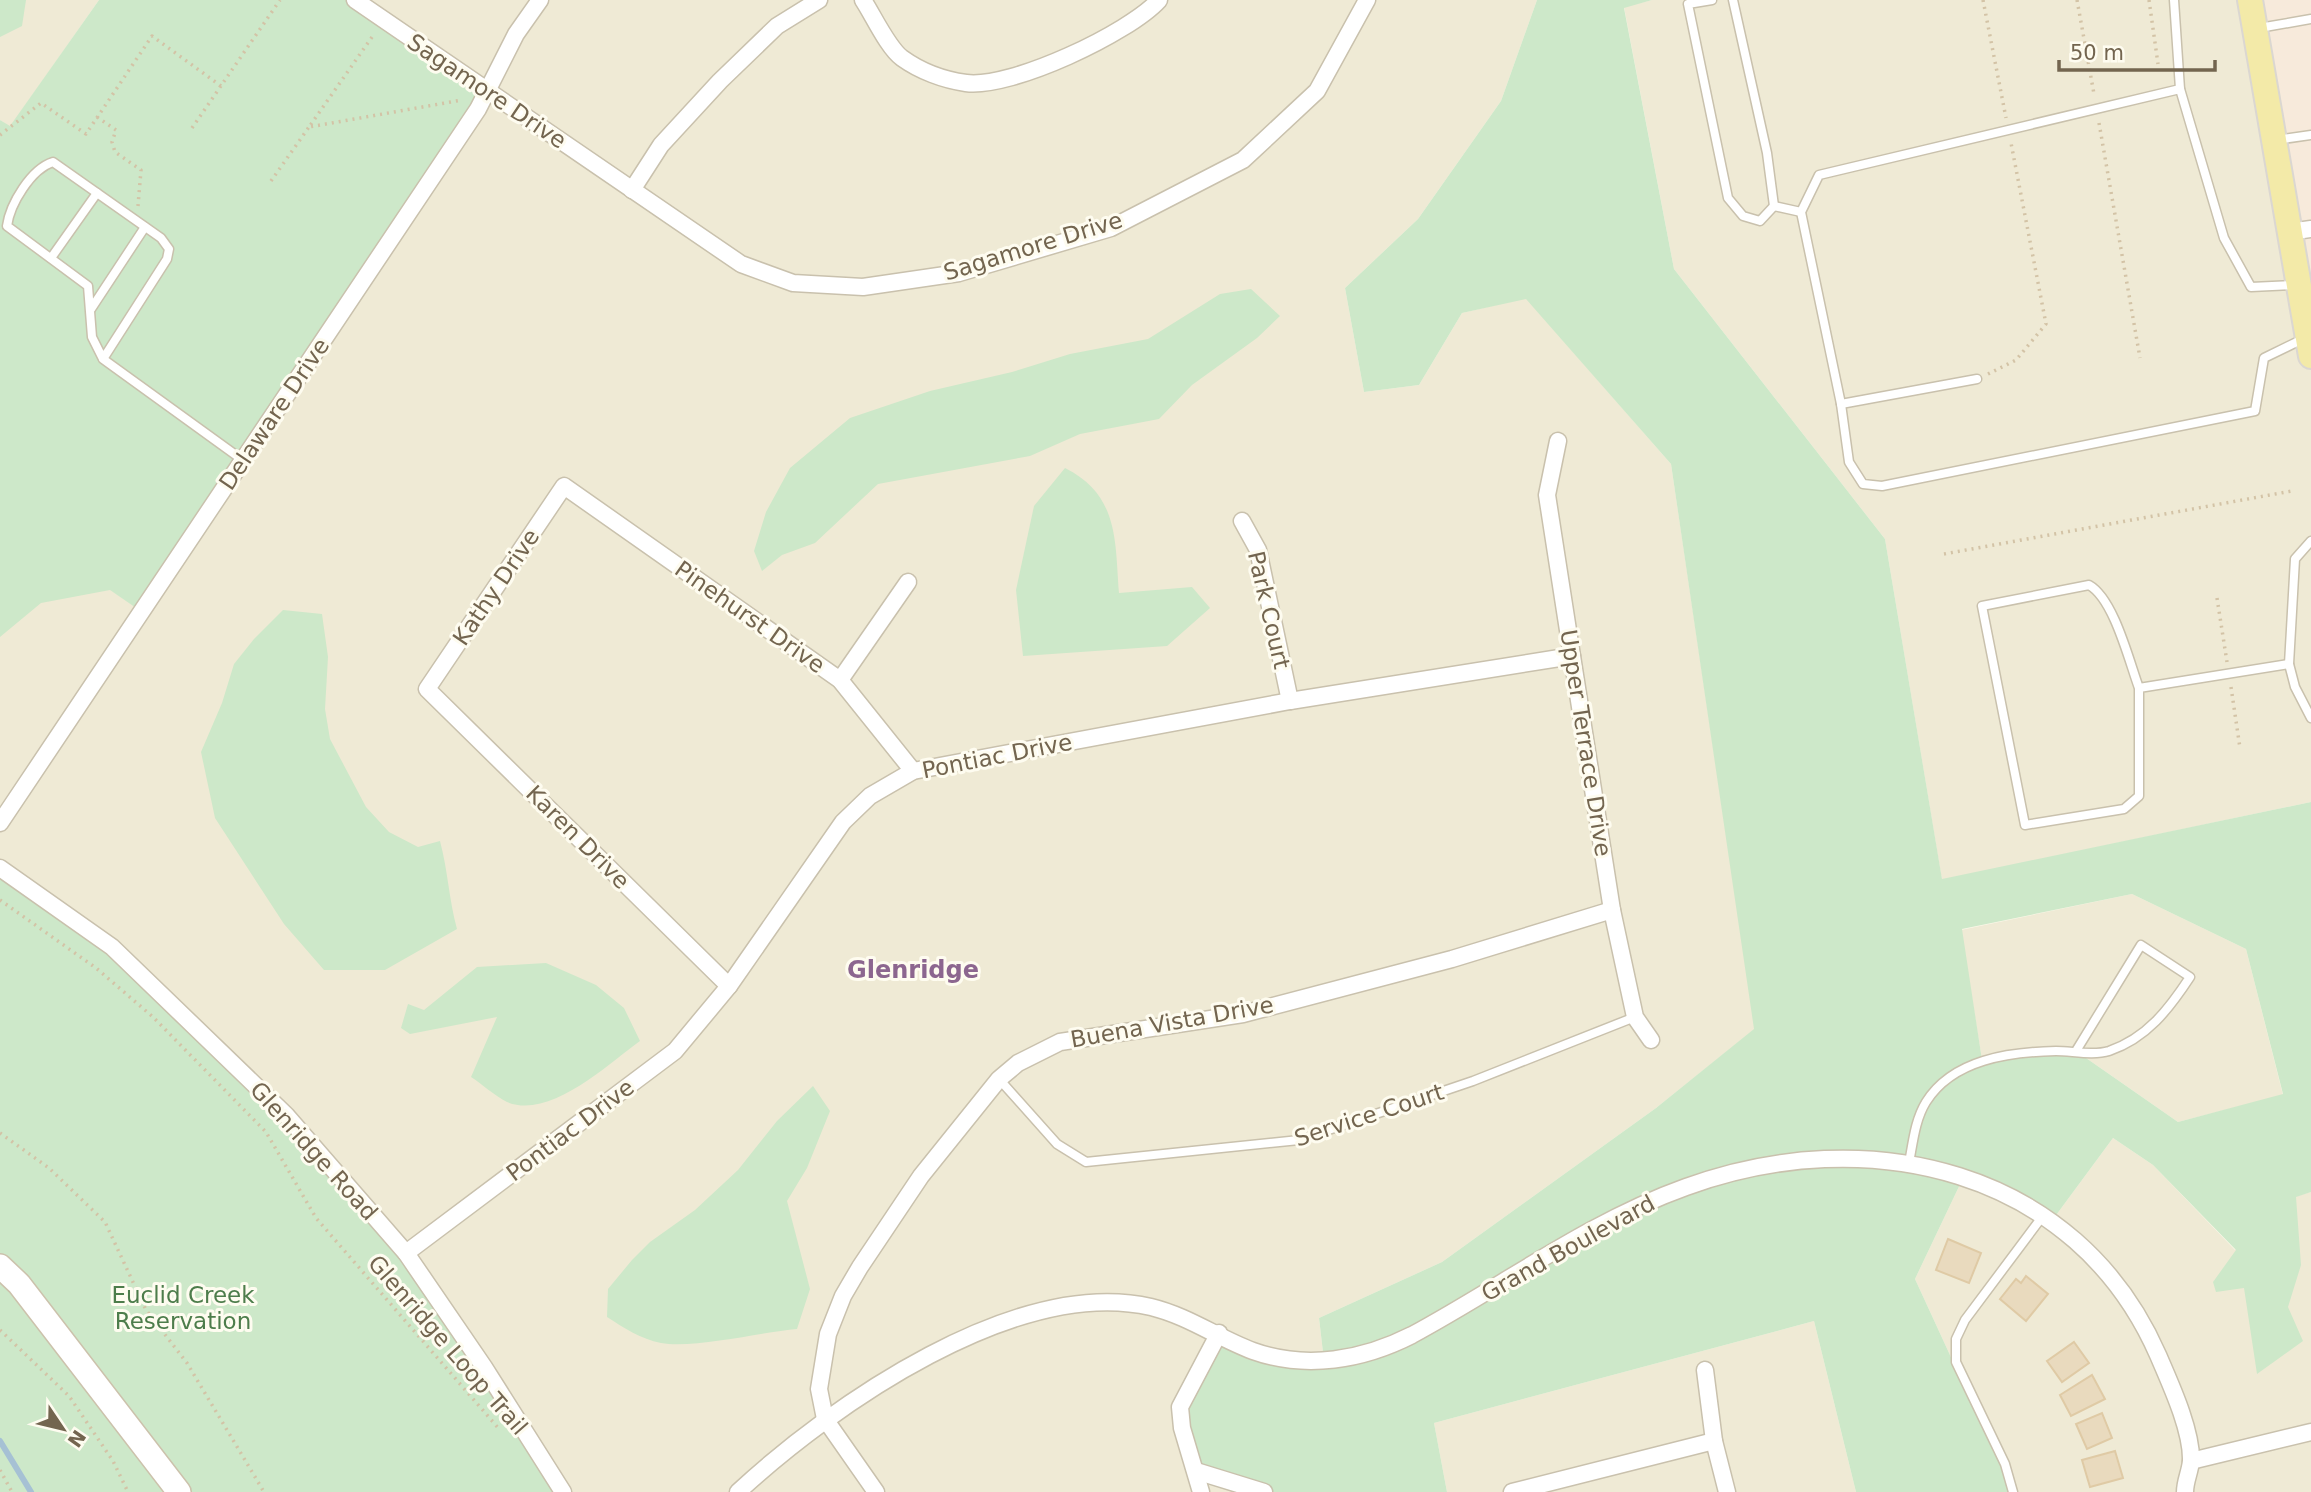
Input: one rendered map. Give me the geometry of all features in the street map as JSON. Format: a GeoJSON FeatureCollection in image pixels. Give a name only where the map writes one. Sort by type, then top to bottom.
{"type":"FeatureCollection","features":[{"type":"Feature","properties":{"kind":"main road"},"geometry":{"type":"LineString","coordinates":[[2250,0],[2273,140],[2300,231],[2298,285],[2309,346]]}},
{"type":"Feature","properties":{"kind":"street","name":"Sagamore Drive"},"geometry":{"type":"LineString","coordinates":[[355,0],[741,264],[793,283],[863,287],[959,273],[1111,228],[1243,160],[1317,91],[1367,0]]}},
{"type":"Feature","properties":{"kind":"street","name":"Delaware Drive"},"geometry":{"type":"LineString","coordinates":[[0,823],[488,92],[516,34],[540,0]]}},
{"type":"Feature","properties":{"kind":"street"},"geometry":{"type":"LineString","coordinates":[[632,190],[661,145],[720,81],[777,26],[819,0]]}},
{"type":"Feature","properties":{"kind":"street"},"geometry":{"type":"LineString","coordinates":[[863,0],[899,56],[927,72],[968,83],[1002,79],[1034,69],[1106,37],[1144,16],[1159,0]]}},
{"type":"Feature","properties":{"kind":"street","name":"Upper Terrace Drive"},"geometry":{"type":"LineString","coordinates":[[1558,440],[1547,495],[1612,910],[1635,1017],[1651,1040]]}},
{"type":"Feature","properties":{"kind":"street","name":"Pinehurst Drive"},"geometry":{"type":"LineString","coordinates":[[564,486],[841,680],[913,771]]}},
{"type":"Feature","properties":{"kind":"street","name":"Kathy Drive"},"geometry":{"type":"LineString","coordinates":[[427,689],[564,486]]}},
{"type":"Feature","properties":{"kind":"street","name":"Park Court"},"geometry":{"type":"LineString","coordinates":[[1242,521],[1258,551],[1290,701]]}},
{"type":"Feature","properties":{"kind":"street"},"geometry":{"type":"LineString","coordinates":[[841,680],[908,582]]}},
{"type":"Feature","properties":{"kind":"street","name":"Pontiac Drive"},"geometry":{"type":"LineString","coordinates":[[406,1253],[675,1051],[729,986],[843,822],[870,796],[913,771],[1290,701],[1572,656]]}},
{"type":"Feature","properties":{"kind":"street","name":"Karen Drive"},"geometry":{"type":"LineString","coordinates":[[427,689],[729,986]]}},
{"type":"Feature","properties":{"kind":"street","name":"Glenridge Road"},"geometry":{"type":"LineString","coordinates":[[0,868],[112,947],[286,1115],[406,1253],[484,1367],[563,1492]]}},
{"type":"Feature","properties":{"kind":"street","name":"Buena Vista Drive"},"geometry":{"type":"LineString","coordinates":[[825,1419],[819,1390],[821,1366],[828,1334],[843,1296],[921,1176],[999,1079],[1018,1063],[1060,1042],[1242,1014],[1452,959],[1612,910]]}},
{"type":"Feature","properties":{"kind":"street","name":"Grand Boulevard"},"geometry":{"type":"LineString","coordinates":[[738,1492],[825,1419],[909,1368],[1023,1314],[1070,1304],[1120,1302],[1177,1315],[1251,1350],[1283,1359],[1324,1361],[1357,1357],[1387,1348],[1573,1241],[1644,1204],[1687,1186],[1738,1171],[1802,1162],[1859,1159],[1909,1163],[1964,1176],[2008,1196],[2042,1216],[2085,1249],[2139,1316],[2169,1382],[2186,1433],[2190,1461],[2185,1492]]}},
{"type":"Feature","properties":{"kind":"street"},"geometry":{"type":"LineString","coordinates":[[0,1266],[19,1284],[179,1492]]}},
{"type":"Feature","properties":{"kind":"street"},"geometry":{"type":"LineString","coordinates":[[1201,1492],[1182,1429],[1180,1407],[1219,1333]]}},
{"type":"Feature","properties":{"kind":"street"},"geometry":{"type":"LineString","coordinates":[[1705,1370],[1714,1441],[1727,1492]]}},
{"type":"Feature","properties":{"kind":"street"},"geometry":{"type":"LineString","coordinates":[[825,1419],[876,1492]]}},
{"type":"Feature","properties":{"kind":"street"},"geometry":{"type":"LineString","coordinates":[[2190,1461],[2311,1432]]}},
{"type":"Feature","properties":{"kind":"street"},"geometry":{"type":"LineString","coordinates":[[1513,1492],[1714,1441]]}},
{"type":"Feature","properties":{"kind":"street"},"geometry":{"type":"LineString","coordinates":[[1196,1471],[1264,1492]]}},
{"type":"Feature","properties":{"kind":"lane"},"geometry":{"type":"LineString","coordinates":[[1712,0],[1688,4],[1728,198],[1743,216],[1760,221],[1774,206]]}},
{"type":"Feature","properties":{"kind":"lane"},"geometry":{"type":"LineString","coordinates":[[1733,0],[1767,153],[1774,206]]}},
{"type":"Feature","properties":{"kind":"lane"},"geometry":{"type":"LineString","coordinates":[[2174,0],[2180,89],[2224,237],[2250,286],[2298,285]]}},
{"type":"Feature","properties":{"kind":"lane"},"geometry":{"type":"LineString","coordinates":[[2255,29],[2311,19]]}},
{"type":"Feature","properties":{"kind":"lane"},"geometry":{"type":"LineString","coordinates":[[2180,89],[1819,175],[1801,212],[1841,404],[1849,462],[1863,484],[1882,486],[2255,411],[2264,358],[2309,346]]}},
{"type":"Feature","properties":{"kind":"lane"},"geometry":{"type":"LineString","coordinates":[[2273,140],[2311,135]]}},
{"type":"Feature","properties":{"kind":"lane"},"geometry":{"type":"LineString","coordinates":[[103,359],[167,259],[169,249],[161,238],[53,162],[41,166],[9,212],[7,226],[88,286],[92,337],[103,359],[244,461]]}},
{"type":"Feature","properties":{"kind":"lane"},"geometry":{"type":"LineString","coordinates":[[51,258],[97,193]]}},
{"type":"Feature","properties":{"kind":"lane"},"geometry":{"type":"LineString","coordinates":[[1774,206],[1801,212]]}},
{"type":"Feature","properties":{"kind":"lane"},"geometry":{"type":"LineString","coordinates":[[90,311],[145,227]]}},
{"type":"Feature","properties":{"kind":"lane"},"geometry":{"type":"LineString","coordinates":[[1841,404],[1977,379]]}},
{"type":"Feature","properties":{"kind":"lane"},"geometry":{"type":"LineString","coordinates":[[2311,541],[2302,547],[2295,559],[2289,664],[2295,687],[2311,718]]}},
{"type":"Feature","properties":{"kind":"lane"},"geometry":{"type":"LineString","coordinates":[[2089,585],[2097,590],[2116,624],[2139,688],[2139,796],[2124,809],[2025,825],[1982,606],[2089,585]]}},
{"type":"Feature","properties":{"kind":"lane"},"geometry":{"type":"LineString","coordinates":[[2139,688],[2289,664]]}},
{"type":"Feature","properties":{"kind":"lane"},"geometry":{"type":"LineString","coordinates":[[1909,1163],[1916,1125],[1926,1101],[1958,1073],[1982,1060],[2002,1055],[2107,1051],[2128,1042],[2165,1015],[2190,977],[2141,945],[2076,1051]]}},
{"type":"Feature","properties":{"kind":"lane","name":"Service Court"},"geometry":{"type":"LineString","coordinates":[[999,1079],[1057,1144],[1086,1161],[1299,1140],[1473,1081],[1635,1017]]}},
{"type":"Feature","properties":{"kind":"lane"},"geometry":{"type":"LineString","coordinates":[[2013,1492],[2005,1464],[1956,1362],[1956,1339],[1965,1320],[2042,1216]]}},
{"type":"Feature","properties":{"kind":"path"},"geometry":{"type":"LineString","coordinates":[[192,128],[280,0]]}},
{"type":"Feature","properties":{"kind":"path"},"geometry":{"type":"LineString","coordinates":[[1977,379],[2016,360],[2046,324],[1983,0]]}},
{"type":"Feature","properties":{"kind":"path"},"geometry":{"type":"LineString","coordinates":[[2077,0],[2140,358]]}},
{"type":"Feature","properties":{"kind":"path"},"geometry":{"type":"LineString","coordinates":[[2149,0],[2158,64]]}},
{"type":"Feature","properties":{"kind":"path"},"geometry":{"type":"LineString","coordinates":[[0,135],[41,103],[86,134],[152,36],[221,86]]}},
{"type":"Feature","properties":{"kind":"path"},"geometry":{"type":"LineString","coordinates":[[271,181],[372,37]]}},
{"type":"Feature","properties":{"kind":"path"},"geometry":{"type":"LineString","coordinates":[[309,128],[462,100]]}},
{"type":"Feature","properties":{"kind":"path"},"geometry":{"type":"LineString","coordinates":[[97,117],[116,130],[112,142],[115,152],[141,170],[138,210]]}},
{"type":"Feature","properties":{"kind":"path"},"geometry":{"type":"LineString","coordinates":[[1944,554],[2292,491]]}},
{"type":"Feature","properties":{"kind":"path","name":"Glenridge Loop Trail"},"geometry":{"type":"LineString","coordinates":[[0,900],[96,968],[153,1017],[266,1132],[316,1218],[506,1436]]}},
{"type":"Feature","properties":{"kind":"path"},"geometry":{"type":"LineString","coordinates":[[0,1133],[49,1168],[105,1222],[146,1310],[187,1363],[264,1492]]}},
{"type":"Feature","properties":{"kind":"path"},"geometry":{"type":"LineString","coordinates":[[0,1330],[69,1396],[113,1461],[128,1492]]}},
{"type":"Feature","properties":{"kind":"path"},"geometry":{"type":"LineString","coordinates":[[0,1470],[12,1492]]}},
{"type":"Feature","properties":{"kind":"shaded area"},"geometry":{"type":"Polygon","coordinates":[[[0,0],[99,0],[10,127],[0,120],[0,0]]]}},
{"type":"Feature","properties":{"kind":"shaded area"},"geometry":{"type":"Polygon","coordinates":[[[355,0],[1537,0],[1501,101],[1418,219],[1345,288],[1364,392],[1419,385],[1462,313],[1526,298],[1671,464],[1755,1029],[1656,1108],[1442,1262],[1319,1318],[1324,1361],[1264,1492],[563,1492],[0,868],[0,515],[142,611],[355,0]]]}},
{"type":"Feature","properties":{"kind":"shaded area"},"geometry":{"type":"Polygon","coordinates":[[[1652,0],[2250,0],[2311,356],[2311,802],[1942,880],[1885,539],[1674,269],[1624,7],[1652,0]]]}},
{"type":"Feature","properties":{"kind":"shaded area"},"geometry":{"type":"Polygon","coordinates":[[[2250,0],[2311,0],[2311,356],[2250,0]]]}},
{"type":"Feature","properties":{"kind":"shaded area"},"geometry":{"type":"Polygon","coordinates":[[[2132,894],[2246,949],[2283,1095],[2178,1122],[2076,1051],[1982,1060],[1961,930],[2132,894]]]}},
{"type":"Feature","properties":{"kind":"shaded area"},"geometry":{"type":"Polygon","coordinates":[[[2113,1138],[2153,1165],[2235,1250],[2296,1196],[2311,1192],[2311,1492],[2013,1492],[1915,1279],[1964,1176],[2051,1222],[2113,1138]]]}},
{"type":"Feature","properties":{"kind":"shaded area"},"geometry":{"type":"Polygon","coordinates":[[[1814,1321],[1856,1492],[1447,1492],[1434,1423],[1814,1321]]]}},
{"type":"Feature","properties":{"kind":"green space"},"geometry":{"type":"Polygon","coordinates":[[[0,0],[26,0],[22,26],[0,37],[0,0]]]}},
{"type":"Feature","properties":{"kind":"green space"},"geometry":{"type":"Polygon","coordinates":[[[99,0],[355,0],[488,92],[142,612],[110,590],[41,603],[0,637],[0,120],[10,126],[99,0]]]}},
{"type":"Feature","properties":{"kind":"green space"},"geometry":{"type":"Polygon","coordinates":[[[1537,0],[1652,0],[1624,8],[1674,269],[1885,539],[1942,879],[2311,802],[2311,1192],[2296,1197],[2301,1265],[2288,1307],[2303,1341],[2257,1374],[2244,1288],[2216,1292],[2213,1282],[2236,1250],[2153,1165],[2113,1138],[2051,1222],[1964,1176],[1915,1279],[2013,1492],[1856,1492],[1814,1321],[1434,1423],[1447,1492],[1264,1492],[1196,1471],[1182,1428],[1188,1388],[1219,1333],[1251,1351],[1324,1361],[1319,1318],[1442,1262],[1656,1108],[1754,1029],[1671,464],[1526,299],[1462,313],[1419,385],[1364,392],[1345,288],[1418,219],[1501,101],[1537,0]],[[2132,894],[1962,929],[1982,1060],[2076,1051],[2178,1122],[2283,1094],[2246,949],[2132,894]]]}},
{"type":"Feature","properties":{"kind":"green space"},"geometry":{"type":"Polygon","coordinates":[[[1251,289],[1280,316],[1257,338],[1192,385],[1159,419],[1080,434],[1030,456],[878,484],[815,543],[782,555],[762,571],[754,551],[766,512],[790,468],[850,418],[930,391],[1012,372],[1070,354],[1148,339],[1220,294],[1251,289]]]}},
{"type":"Feature","properties":{"kind":"green space"},"geometry":{"type":"Polygon","coordinates":[[[1065,468],[1083,479],[1105,506],[1114,538],[1119,593],[1192,587],[1210,608],[1167,646],[1023,656],[1016,590],[1034,506],[1065,468]]]}},
{"type":"Feature","properties":{"kind":"green space"},"geometry":{"type":"Polygon","coordinates":[[[283,610],[322,614],[328,657],[325,709],[330,739],[366,807],[389,832],[418,847],[440,841],[457,929],[385,970],[324,970],[284,924],[215,818],[201,752],[222,703],[234,664],[283,610]]]}},
{"type":"Feature","properties":{"kind":"green space","name":"Euclid Creek Reservation"},"geometry":{"type":"Polygon","coordinates":[[[0,868],[112,947],[286,1115],[406,1253],[563,1492],[0,1492],[0,868]]]}},
{"type":"Feature","properties":{"kind":"green space"},"geometry":{"type":"Polygon","coordinates":[[[546,963],[596,985],[624,1008],[640,1041],[578,1087],[560,1097],[524,1105],[507,1102],[471,1077],[497,1017],[410,1034],[401,1028],[408,1004],[424,1010],[477,967],[546,963]]]}},
{"type":"Feature","properties":{"kind":"green space"},"geometry":{"type":"Polygon","coordinates":[[[813,1086],[830,1111],[807,1168],[787,1201],[810,1289],[797,1329],[709,1342],[675,1344],[647,1339],[607,1317],[608,1289],[632,1260],[650,1242],[695,1210],[738,1170],[777,1121],[813,1086]]]}},
{"type":"Feature","properties":{"kind":"building"},"geometry":{"type":"Polygon","coordinates":[[[1948,1239],[1981,1253],[1969,1283],[1936,1270],[1948,1239]]]}},
{"type":"Feature","properties":{"kind":"building"},"geometry":{"type":"Polygon","coordinates":[[[2026,1276],[2048,1294],[2026,1321],[2000,1299],[2016,1279],[2021,1283],[2026,1276]]]}},
{"type":"Feature","properties":{"kind":"building"},"geometry":{"type":"Polygon","coordinates":[[[2074,1342],[2089,1363],[2062,1382],[2047,1361],[2074,1342]]]}},
{"type":"Feature","properties":{"kind":"building"},"geometry":{"type":"Polygon","coordinates":[[[2092,1375],[2105,1399],[2071,1416],[2060,1395],[2092,1375]]]}},
{"type":"Feature","properties":{"kind":"building"},"geometry":{"type":"Polygon","coordinates":[[[2102,1413],[2112,1438],[2087,1449],[2076,1424],[2102,1413]]]}},
{"type":"Feature","properties":{"kind":"building"},"geometry":{"type":"Polygon","coordinates":[[[2115,1451],[2123,1478],[2090,1487],[2082,1460],[2115,1451]]]}},
{"type":"Feature","properties":{"kind":"waterway"},"geometry":{"type":"LineString","coordinates":[[0,1441],[31,1492]]}},
{"type":"Feature","properties":{"kind":"district","name":"Glenridge"},"geometry":{"type":"Point","coordinates":[913,970]}}]}
